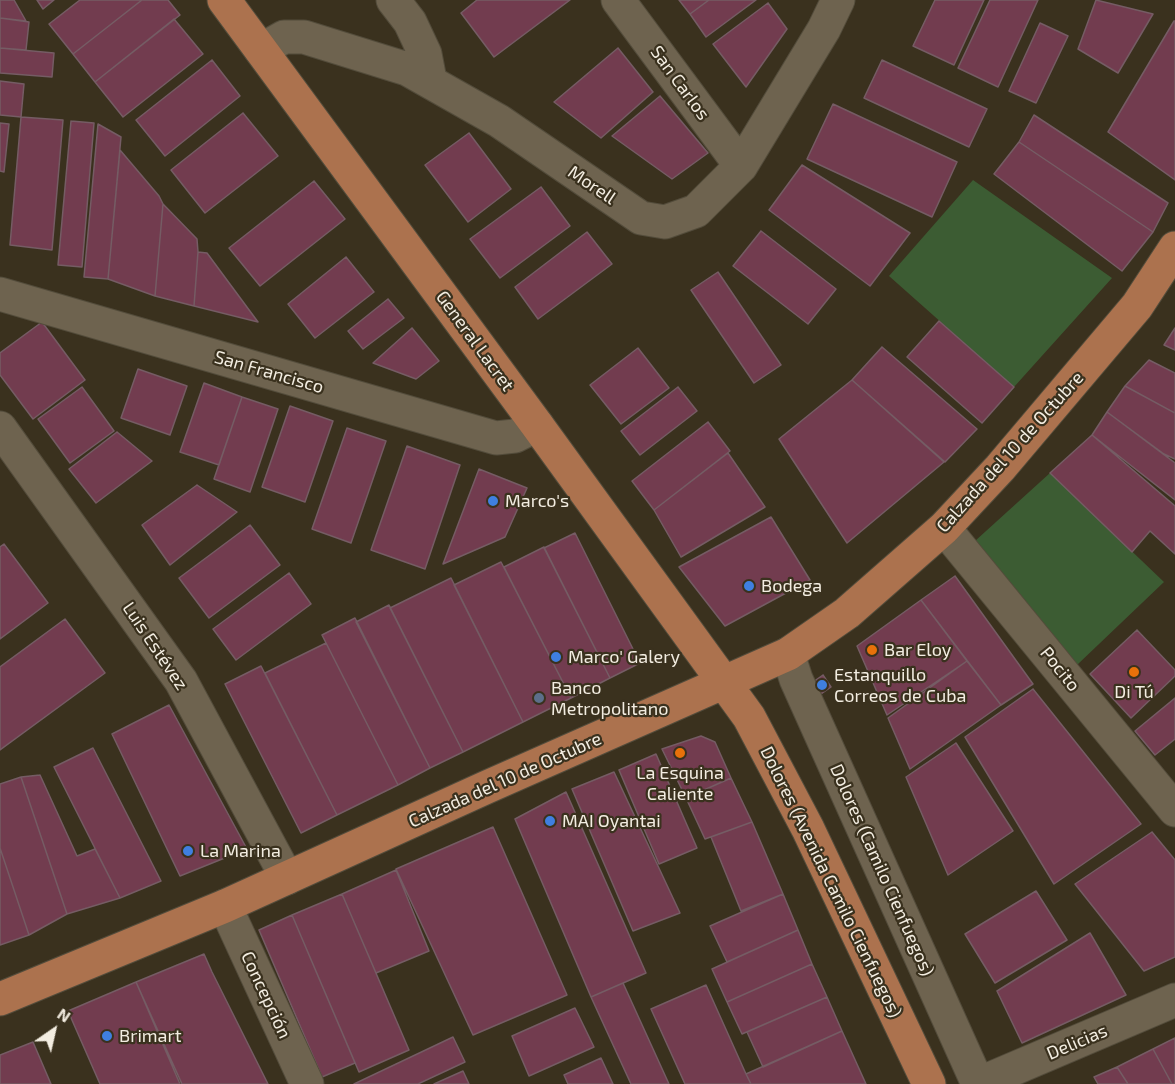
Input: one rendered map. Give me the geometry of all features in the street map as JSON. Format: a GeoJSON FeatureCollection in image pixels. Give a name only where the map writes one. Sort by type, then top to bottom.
{"type":"FeatureCollection","features":[{"type":"Feature","properties":{"kind":"main road","name":"General Lacret"},"geometry":{"type":"LineString","coordinates":[[224,0],[725,683]]}},
{"type":"Feature","properties":{"kind":"main road","name":"Calzada del 10 de Octubre"},"geometry":{"type":"LineString","coordinates":[[0,999],[225,906],[788,654],[847,613],[944,528],[1000,468],[1137,306],[1175,248]]}},
{"type":"Feature","properties":{"kind":"main road","name":"Dolores (Avenida Camilo Cienfuegos)"},"geometry":{"type":"LineString","coordinates":[[725,683],[749,717],[808,829],[929,1084]]}},
{"type":"Feature","properties":{"kind":"street"},"geometry":{"type":"LineString","coordinates":[[393,0],[410,22],[425,54],[430,80]]}},
{"type":"Feature","properties":{"kind":"street","name":"San Carlos"},"geometry":{"type":"LineString","coordinates":[[618,0],[741,166]]}},
{"type":"Feature","properties":{"kind":"street","name":"Morell"},"geometry":{"type":"LineString","coordinates":[[261,50],[284,37],[304,37],[407,69],[499,121],[641,218],[665,222],[696,212],[741,166],[824,29],[838,0]]}},
{"type":"Feature","properties":{"kind":"street","name":"San Francisco"},"geometry":{"type":"LineString","coordinates":[[0,294],[496,438],[515,436],[537,425]]}},
{"type":"Feature","properties":{"kind":"street","name":"Luis Estévez"},"geometry":{"type":"LineString","coordinates":[[0,428],[181,681],[287,878]]}},
{"type":"Feature","properties":{"kind":"street","name":"Pocito"},"geometry":{"type":"LineString","coordinates":[[944,528],[1175,810]]}},
{"type":"Feature","properties":{"kind":"street","name":"Dolores (Camilo Cienfuegos)"},"geometry":{"type":"LineString","coordinates":[[788,654],[796,679],[978,1084]]}},
{"type":"Feature","properties":{"kind":"street","name":"Concepción"},"geometry":{"type":"LineString","coordinates":[[225,906],[307,1084]]}},
{"type":"Feature","properties":{"kind":"street","name":"Delicias"},"geometry":{"type":"LineString","coordinates":[[978,1084],[1175,1000]]}},
{"type":"Feature","properties":{"kind":"green space"},"geometry":{"type":"Polygon","coordinates":[[[973,180],[1112,278],[1014,387],[889,276],[973,180]]]}},
{"type":"Feature","properties":{"kind":"green space"},"geometry":{"type":"Polygon","coordinates":[[[1050,473],[1164,582],[1077,665],[975,541],[1050,473]]]}},
{"type":"Feature","properties":{"kind":"building"},"geometry":{"type":"Polygon","coordinates":[[[0,0],[14,0],[26,21],[0,18],[0,0]]]}},
{"type":"Feature","properties":{"kind":"building"},"geometry":{"type":"Polygon","coordinates":[[[37,0],[54,0],[43,9],[37,0]]]}},
{"type":"Feature","properties":{"kind":"building"},"geometry":{"type":"Polygon","coordinates":[[[80,0],[142,0],[73,54],[49,24],[80,0]]]}},
{"type":"Feature","properties":{"kind":"building"},"geometry":{"type":"Polygon","coordinates":[[[142,0],[168,0],[180,15],[95,82],[73,54],[142,0]]]}},
{"type":"Feature","properties":{"kind":"building"},"geometry":{"type":"Polygon","coordinates":[[[477,0],[570,0],[494,57],[461,13],[477,0]]]}},
{"type":"Feature","properties":{"kind":"building"},"geometry":{"type":"Polygon","coordinates":[[[679,0],[709,0],[690,14],[679,0]]]}},
{"type":"Feature","properties":{"kind":"building"},"geometry":{"type":"Polygon","coordinates":[[[709,0],[756,0],[706,37],[690,14],[709,0]]]}},
{"type":"Feature","properties":{"kind":"building"},"geometry":{"type":"Polygon","coordinates":[[[935,0],[984,0],[954,65],[913,46],[935,0]]]}},
{"type":"Feature","properties":{"kind":"building"},"geometry":{"type":"Polygon","coordinates":[[[990,0],[1038,0],[998,87],[958,68],[990,0]]]}},
{"type":"Feature","properties":{"kind":"building"},"geometry":{"type":"Polygon","coordinates":[[[1096,0],[1153,14],[1118,73],[1078,49],[1096,0]]]}},
{"type":"Feature","properties":{"kind":"building"},"geometry":{"type":"Polygon","coordinates":[[[768,3],[787,29],[746,87],[713,44],[768,3]]]}},
{"type":"Feature","properties":{"kind":"building"},"geometry":{"type":"Polygon","coordinates":[[[0,18],[29,22],[26,50],[0,48],[0,18]]]}},
{"type":"Feature","properties":{"kind":"building"},"geometry":{"type":"Polygon","coordinates":[[[174,19],[203,54],[123,117],[95,82],[174,19]]]}},
{"type":"Feature","properties":{"kind":"building"},"geometry":{"type":"Polygon","coordinates":[[[1175,21],[1175,180],[1108,132],[1175,21]]]}},
{"type":"Feature","properties":{"kind":"building"},"geometry":{"type":"Polygon","coordinates":[[[1040,23],[1068,36],[1036,103],[1009,91],[1040,23]]]}},
{"type":"Feature","properties":{"kind":"building"},"geometry":{"type":"Polygon","coordinates":[[[0,48],[54,53],[52,77],[0,73],[0,48]]]}},
{"type":"Feature","properties":{"kind":"building"},"geometry":{"type":"Polygon","coordinates":[[[618,48],[653,92],[601,138],[554,102],[618,48]]]}},
{"type":"Feature","properties":{"kind":"building"},"geometry":{"type":"Polygon","coordinates":[[[212,60],[240,96],[165,156],[136,120],[212,60]]]}},
{"type":"Feature","properties":{"kind":"building"},"geometry":{"type":"Polygon","coordinates":[[[882,60],[987,109],[969,147],[864,98],[882,60]]]}},
{"type":"Feature","properties":{"kind":"building"},"geometry":{"type":"Polygon","coordinates":[[[0,81],[24,84],[21,117],[0,115],[0,81]]]}},
{"type":"Feature","properties":{"kind":"building"},"geometry":{"type":"Polygon","coordinates":[[[660,96],[708,153],[672,179],[612,136],[660,96]]]}},
{"type":"Feature","properties":{"kind":"building"},"geometry":{"type":"Polygon","coordinates":[[[833,104],[957,162],[932,217],[807,159],[833,104]]]}},
{"type":"Feature","properties":{"kind":"building"},"geometry":{"type":"Polygon","coordinates":[[[243,113],[278,156],[205,213],[171,170],[243,113]]]}},
{"type":"Feature","properties":{"kind":"building"},"geometry":{"type":"Polygon","coordinates":[[[1034,115],[1168,203],[1153,232],[1019,142],[1034,115]]]}},
{"type":"Feature","properties":{"kind":"building"},"geometry":{"type":"Polygon","coordinates":[[[21,117],[63,120],[52,250],[10,245],[21,117]]]}},
{"type":"Feature","properties":{"kind":"building"},"geometry":{"type":"Polygon","coordinates":[[[71,121],[94,123],[82,267],[58,265],[71,121]]]}},
{"type":"Feature","properties":{"kind":"building"},"geometry":{"type":"Polygon","coordinates":[[[0,123],[9,124],[4,172],[0,171],[0,123]]]}},
{"type":"Feature","properties":{"kind":"building"},"geometry":{"type":"Polygon","coordinates":[[[98,124],[121,137],[108,279],[84,277],[98,124]]]}},
{"type":"Feature","properties":{"kind":"building"},"geometry":{"type":"Polygon","coordinates":[[[469,133],[511,189],[468,222],[425,165],[469,133]]]}},
{"type":"Feature","properties":{"kind":"building"},"geometry":{"type":"Polygon","coordinates":[[[1019,142],[1153,232],[1122,271],[994,174],[1019,142]]]}},
{"type":"Feature","properties":{"kind":"building"},"geometry":{"type":"Polygon","coordinates":[[[120,150],[159,196],[163,204],[155,296],[108,279],[120,150]]]}},
{"type":"Feature","properties":{"kind":"building"},"geometry":{"type":"Polygon","coordinates":[[[802,165],[910,233],[870,286],[769,210],[802,165]]]}},
{"type":"Feature","properties":{"kind":"building"},"geometry":{"type":"Polygon","coordinates":[[[314,181],[345,219],[260,286],[229,248],[314,181]]]}},
{"type":"Feature","properties":{"kind":"building"},"geometry":{"type":"Polygon","coordinates":[[[541,187],[570,226],[500,278],[470,239],[541,187]]]}},
{"type":"Feature","properties":{"kind":"building"},"geometry":{"type":"Polygon","coordinates":[[[163,204],[197,239],[194,306],[155,296],[163,204]]]}},
{"type":"Feature","properties":{"kind":"building"},"geometry":{"type":"Polygon","coordinates":[[[761,231],[836,289],[808,324],[733,266],[761,231]]]}},
{"type":"Feature","properties":{"kind":"building"},"geometry":{"type":"Polygon","coordinates":[[[587,232],[612,264],[538,319],[515,287],[587,232]]]}},
{"type":"Feature","properties":{"kind":"building"},"geometry":{"type":"Polygon","coordinates":[[[198,252],[207,253],[258,322],[194,306],[198,252]]]}},
{"type":"Feature","properties":{"kind":"building"},"geometry":{"type":"Polygon","coordinates":[[[346,257],[374,292],[315,338],[288,304],[346,257]]]}},
{"type":"Feature","properties":{"kind":"building"},"geometry":{"type":"Polygon","coordinates":[[[718,272],[781,365],[754,383],[691,290],[718,272]]]}},
{"type":"Feature","properties":{"kind":"building"},"geometry":{"type":"Polygon","coordinates":[[[388,299],[404,318],[363,349],[348,331],[388,299]]]}},
{"type":"Feature","properties":{"kind":"building"},"geometry":{"type":"Polygon","coordinates":[[[939,321],[1014,387],[982,423],[907,357],[939,321]]]}},
{"type":"Feature","properties":{"kind":"building"},"geometry":{"type":"Polygon","coordinates":[[[42,322],[85,380],[33,419],[0,375],[0,353],[42,322]]]}},
{"type":"Feature","properties":{"kind":"building"},"geometry":{"type":"Polygon","coordinates":[[[412,328],[439,361],[416,379],[373,363],[412,328]]]}},
{"type":"Feature","properties":{"kind":"building"},"geometry":{"type":"Polygon","coordinates":[[[1175,328],[1175,350],[1164,345],[1175,328]]]}},
{"type":"Feature","properties":{"kind":"building"},"geometry":{"type":"Polygon","coordinates":[[[882,347],[977,429],[945,462],[852,380],[882,347]]]}},
{"type":"Feature","properties":{"kind":"building"},"geometry":{"type":"Polygon","coordinates":[[[638,348],[669,388],[621,424],[590,385],[638,348]]]}},
{"type":"Feature","properties":{"kind":"building"},"geometry":{"type":"Polygon","coordinates":[[[1149,360],[1175,373],[1175,413],[1125,386],[1149,360]]]}},
{"type":"Feature","properties":{"kind":"building"},"geometry":{"type":"Polygon","coordinates":[[[138,369],[187,386],[170,435],[121,418],[138,369]]]}},
{"type":"Feature","properties":{"kind":"building"},"geometry":{"type":"Polygon","coordinates":[[[852,380],[944,462],[847,543],[779,439],[852,380]]]}},
{"type":"Feature","properties":{"kind":"building"},"geometry":{"type":"Polygon","coordinates":[[[204,383],[242,397],[219,465],[180,452],[204,383]]]}},
{"type":"Feature","properties":{"kind":"building"},"geometry":{"type":"Polygon","coordinates":[[[1125,386],[1175,413],[1175,459],[1164,454],[1107,412],[1125,386]]]}},
{"type":"Feature","properties":{"kind":"building"},"geometry":{"type":"Polygon","coordinates":[[[82,387],[114,431],[70,463],[38,419],[82,387]]]}},
{"type":"Feature","properties":{"kind":"building"},"geometry":{"type":"Polygon","coordinates":[[[678,387],[697,411],[640,455],[621,431],[678,387]]]}},
{"type":"Feature","properties":{"kind":"building"},"geometry":{"type":"Polygon","coordinates":[[[242,397],[278,409],[250,492],[214,479],[242,397]]]}},
{"type":"Feature","properties":{"kind":"building"},"geometry":{"type":"Polygon","coordinates":[[[290,406],[333,421],[305,502],[262,487],[290,406]]]}},
{"type":"Feature","properties":{"kind":"building"},"geometry":{"type":"Polygon","coordinates":[[[1107,412],[1175,463],[1175,500],[1092,435],[1107,412]]]}},
{"type":"Feature","properties":{"kind":"building"},"geometry":{"type":"Polygon","coordinates":[[[708,422],[730,451],[654,510],[632,481],[708,422]]]}},
{"type":"Feature","properties":{"kind":"building"},"geometry":{"type":"Polygon","coordinates":[[[347,428],[386,441],[351,543],[312,529],[347,428]]]}},
{"type":"Feature","properties":{"kind":"building"},"geometry":{"type":"Polygon","coordinates":[[[117,432],[152,461],[96,503],[69,469],[117,432]]]}},
{"type":"Feature","properties":{"kind":"building"},"geometry":{"type":"Polygon","coordinates":[[[1092,435],[1175,506],[1175,554],[1150,531],[1132,552],[1050,473],[1092,435]]]}},
{"type":"Feature","properties":{"kind":"building"},"geometry":{"type":"Polygon","coordinates":[[[407,446],[460,465],[425,569],[371,550],[407,446]]]}},
{"type":"Feature","properties":{"kind":"building"},"geometry":{"type":"Polygon","coordinates":[[[728,453],[765,507],[681,557],[654,510],[728,453]]]}},
{"type":"Feature","properties":{"kind":"building"},"geometry":{"type":"Polygon","coordinates":[[[479,469],[527,488],[505,537],[443,564],[479,469]]]}},
{"type":"Feature","properties":{"kind":"building"},"geometry":{"type":"Polygon","coordinates":[[[197,485],[237,512],[170,565],[142,525],[197,485]]]}},
{"type":"Feature","properties":{"kind":"building"},"geometry":{"type":"Polygon","coordinates":[[[771,517],[810,580],[725,626],[679,567],[771,517]]]}},
{"type":"Feature","properties":{"kind":"building"},"geometry":{"type":"Polygon","coordinates":[[[250,525],[280,565],[209,618],[179,578],[250,525]]]}},
{"type":"Feature","properties":{"kind":"building"},"geometry":{"type":"Polygon","coordinates":[[[575,533],[640,663],[610,678],[544,548],[575,533]]]}},
{"type":"Feature","properties":{"kind":"building"},"geometry":{"type":"Polygon","coordinates":[[[4,544],[48,603],[0,639],[0,547],[4,544]]]}},
{"type":"Feature","properties":{"kind":"building"},"geometry":{"type":"Polygon","coordinates":[[[544,547],[610,678],[571,698],[504,567],[544,547]]]}},
{"type":"Feature","properties":{"kind":"building"},"geometry":{"type":"Polygon","coordinates":[[[501,562],[571,698],[523,722],[454,585],[501,562]]]}},
{"type":"Feature","properties":{"kind":"building"},"geometry":{"type":"Polygon","coordinates":[[[289,573],[311,604],[236,660],[213,629],[289,573]]]}},
{"type":"Feature","properties":{"kind":"building"},"geometry":{"type":"Polygon","coordinates":[[[955,576],[1033,684],[1001,705],[921,600],[955,576]]]}},
{"type":"Feature","properties":{"kind":"building"},"geometry":{"type":"Polygon","coordinates":[[[451,578],[523,722],[463,752],[390,608],[451,578]]]}},
{"type":"Feature","properties":{"kind":"building"},"geometry":{"type":"Polygon","coordinates":[[[921,600],[967,661],[887,715],[857,646],[921,600]]]}},
{"type":"Feature","properties":{"kind":"building"},"geometry":{"type":"Polygon","coordinates":[[[389,605],[463,752],[430,768],[356,622],[389,605]]]}},
{"type":"Feature","properties":{"kind":"building"},"geometry":{"type":"Polygon","coordinates":[[[355,618],[430,768],[398,785],[322,635],[355,618]]]}},
{"type":"Feature","properties":{"kind":"building"},"geometry":{"type":"Polygon","coordinates":[[[65,619],[105,673],[0,750],[0,667],[65,619]]]}},
{"type":"Feature","properties":{"kind":"building","name":"Di Tú"},"geometry":{"type":"Polygon","coordinates":[[[1137,630],[1175,670],[1175,676],[1131,718],[1090,674],[1137,630]]]}},
{"type":"Feature","properties":{"kind":"building"},"geometry":{"type":"Polygon","coordinates":[[[326,643],[398,785],[337,815],[265,673],[326,643]]]}},
{"type":"Feature","properties":{"kind":"building"},"geometry":{"type":"Polygon","coordinates":[[[967,661],[1001,705],[910,769],[888,718],[967,661]]]}},
{"type":"Feature","properties":{"kind":"building"},"geometry":{"type":"Polygon","coordinates":[[[261,666],[337,815],[301,833],[225,684],[261,666]]]}},
{"type":"Feature","properties":{"kind":"building","name":"Estanquillo Correos de Cuba"},"geometry":{"type":"Polygon","coordinates":[[[823,675],[831,687],[821,694],[813,682],[823,675]]]}},
{"type":"Feature","properties":{"kind":"building"},"geometry":{"type":"Polygon","coordinates":[[[1033,689],[1141,824],[1054,884],[965,737],[1033,689]]]}},
{"type":"Feature","properties":{"kind":"building"},"geometry":{"type":"Polygon","coordinates":[[[1175,698],[1175,739],[1155,755],[1135,731],[1175,698]]]}},
{"type":"Feature","properties":{"kind":"building"},"geometry":{"type":"Polygon","coordinates":[[[169,705],[247,849],[180,876],[112,734],[169,705]]]}},
{"type":"Feature","properties":{"kind":"building"},"geometry":{"type":"Polygon","coordinates":[[[701,736],[715,742],[731,778],[686,798],[662,749],[701,736]]]}},
{"type":"Feature","properties":{"kind":"building"},"geometry":{"type":"Polygon","coordinates":[[[956,743],[1013,831],[948,875],[906,777],[956,743]]]}},
{"type":"Feature","properties":{"kind":"building"},"geometry":{"type":"Polygon","coordinates":[[[93,748],[161,881],[120,898],[54,767],[93,748]]]}},
{"type":"Feature","properties":{"kind":"building"},"geometry":{"type":"Polygon","coordinates":[[[656,754],[697,848],[659,864],[619,770],[656,754]]]}},
{"type":"Feature","properties":{"kind":"building"},"geometry":{"type":"Polygon","coordinates":[[[614,772],[680,913],[633,931],[572,789],[614,772]]]}},
{"type":"Feature","properties":{"kind":"building"},"geometry":{"type":"Polygon","coordinates":[[[40,775],[77,856],[95,849],[120,898],[67,914],[21,777],[40,775]]]}},
{"type":"Feature","properties":{"kind":"building"},"geometry":{"type":"Polygon","coordinates":[[[21,777],[67,914],[29,935],[0,848],[0,784],[21,777]]]}},
{"type":"Feature","properties":{"kind":"building"},"geometry":{"type":"Polygon","coordinates":[[[731,778],[752,822],[705,839],[686,798],[731,778]]]}},
{"type":"Feature","properties":{"kind":"building"},"geometry":{"type":"Polygon","coordinates":[[[566,792],[646,973],[591,997],[515,819],[566,792]]]}},
{"type":"Feature","properties":{"kind":"building"},"geometry":{"type":"Polygon","coordinates":[[[752,822],[783,894],[741,911],[711,837],[752,822]]]}},
{"type":"Feature","properties":{"kind":"building"},"geometry":{"type":"Polygon","coordinates":[[[493,827],[567,995],[473,1035],[396,869],[493,827]]]}},
{"type":"Feature","properties":{"kind":"building"},"geometry":{"type":"Polygon","coordinates":[[[1152,832],[1175,860],[1175,957],[1144,971],[1075,884],[1152,832]]]}},
{"type":"Feature","properties":{"kind":"building"},"geometry":{"type":"Polygon","coordinates":[[[0,848],[29,935],[0,945],[0,848]]]}},
{"type":"Feature","properties":{"kind":"building"},"geometry":{"type":"Polygon","coordinates":[[[396,870],[429,951],[376,973],[342,894],[396,870]]]}},
{"type":"Feature","properties":{"kind":"building"},"geometry":{"type":"Polygon","coordinates":[[[1036,891],[1067,940],[995,983],[965,934],[1036,891]]]}},
{"type":"Feature","properties":{"kind":"building"},"geometry":{"type":"Polygon","coordinates":[[[342,894],[409,1050],[359,1072],[292,915],[342,894]]]}},
{"type":"Feature","properties":{"kind":"building"},"geometry":{"type":"Polygon","coordinates":[[[783,894],[798,930],[727,962],[710,926],[783,894]]]}},
{"type":"Feature","properties":{"kind":"building"},"geometry":{"type":"Polygon","coordinates":[[[292,915],[355,1063],[322,1077],[259,930],[292,915]]]}},
{"type":"Feature","properties":{"kind":"building"},"geometry":{"type":"Polygon","coordinates":[[[798,930],[812,964],[727,1002],[712,969],[798,930]]]}},
{"type":"Feature","properties":{"kind":"building"},"geometry":{"type":"Polygon","coordinates":[[[1090,933],[1126,995],[1022,1043],[997,991],[1090,933]]]}},
{"type":"Feature","properties":{"kind":"building"},"geometry":{"type":"Polygon","coordinates":[[[204,954],[268,1084],[182,1084],[136,982],[204,954]]]}},
{"type":"Feature","properties":{"kind":"building"},"geometry":{"type":"Polygon","coordinates":[[[812,964],[827,997],[742,1034],[727,1002],[812,964]]]}},
{"type":"Feature","properties":{"kind":"building"},"geometry":{"type":"Polygon","coordinates":[[[136,982],[180,1084],[100,1084],[68,1011],[136,982]]]}},
{"type":"Feature","properties":{"kind":"building"},"geometry":{"type":"Polygon","coordinates":[[[623,983],[669,1084],[631,1084],[591,997],[623,983]]]}},
{"type":"Feature","properties":{"kind":"building"},"geometry":{"type":"Polygon","coordinates":[[[706,985],[751,1084],[685,1084],[651,1009],[706,985]]]}},
{"type":"Feature","properties":{"kind":"building"},"geometry":{"type":"Polygon","coordinates":[[[827,997],[842,1031],[763,1067],[747,1032],[827,997]]]}},
{"type":"Feature","properties":{"kind":"building"},"geometry":{"type":"Polygon","coordinates":[[[575,1008],[594,1047],[529,1076],[512,1036],[575,1008]]]}},
{"type":"Feature","properties":{"kind":"building"},"geometry":{"type":"Polygon","coordinates":[[[842,1031],[866,1084],[751,1084],[746,1074],[842,1031]]]}},
{"type":"Feature","properties":{"kind":"building"},"geometry":{"type":"Polygon","coordinates":[[[453,1037],[465,1062],[418,1084],[354,1084],[453,1037]]]}},
{"type":"Feature","properties":{"kind":"building"},"geometry":{"type":"Polygon","coordinates":[[[1175,1038],[1175,1084],[1172,1084],[1153,1049],[1175,1038]]]}},
{"type":"Feature","properties":{"kind":"building"},"geometry":{"type":"Polygon","coordinates":[[[33,1042],[51,1084],[0,1084],[0,1055],[33,1042]]]}},
{"type":"Feature","properties":{"kind":"building"},"geometry":{"type":"Polygon","coordinates":[[[1153,1049],[1172,1084],[1128,1084],[1117,1067],[1153,1049]]]}},
{"type":"Feature","properties":{"kind":"building"},"geometry":{"type":"Polygon","coordinates":[[[601,1058],[613,1084],[568,1084],[564,1075],[601,1058]]]}},
{"type":"Feature","properties":{"kind":"building"},"geometry":{"type":"Polygon","coordinates":[[[1117,1067],[1128,1084],[1098,1084],[1094,1077],[1117,1067]]]}},
{"type":"Feature","properties":{"kind":"building"},"geometry":{"type":"Polygon","coordinates":[[[463,1071],[469,1084],[434,1084],[463,1071]]]}},
{"type":"Feature","properties":{"kind":"place","name":"Marco's"},"geometry":{"type":"Point","coordinates":[493,501]}},
{"type":"Feature","properties":{"kind":"place","name":"Bodega"},"geometry":{"type":"Point","coordinates":[749,586]}},
{"type":"Feature","properties":{"kind":"place","name":"Bar Eloy"},"geometry":{"type":"Point","coordinates":[872,650]}},
{"type":"Feature","properties":{"kind":"place","name":"Marco' Galery"},"geometry":{"type":"Point","coordinates":[556,657]}},
{"type":"Feature","properties":{"kind":"place","name":"Di Tú"},"geometry":{"type":"Point","coordinates":[1134,672]}},
{"type":"Feature","properties":{"kind":"place","name":"Estanquillo Correos de Cuba"},"geometry":{"type":"Point","coordinates":[822,685]}},
{"type":"Feature","properties":{"kind":"place","name":"Banco Metropolitano"},"geometry":{"type":"Point","coordinates":[539,698]}},
{"type":"Feature","properties":{"kind":"place","name":"La Esquina Caliente"},"geometry":{"type":"Point","coordinates":[680,753]}},
{"type":"Feature","properties":{"kind":"place","name":"MAI Oyantai"},"geometry":{"type":"Point","coordinates":[550,821]}},
{"type":"Feature","properties":{"kind":"place","name":"La Marina"},"geometry":{"type":"Point","coordinates":[188,851]}},
{"type":"Feature","properties":{"kind":"place","name":"Brimart"},"geometry":{"type":"Point","coordinates":[107,1036]}}]}
